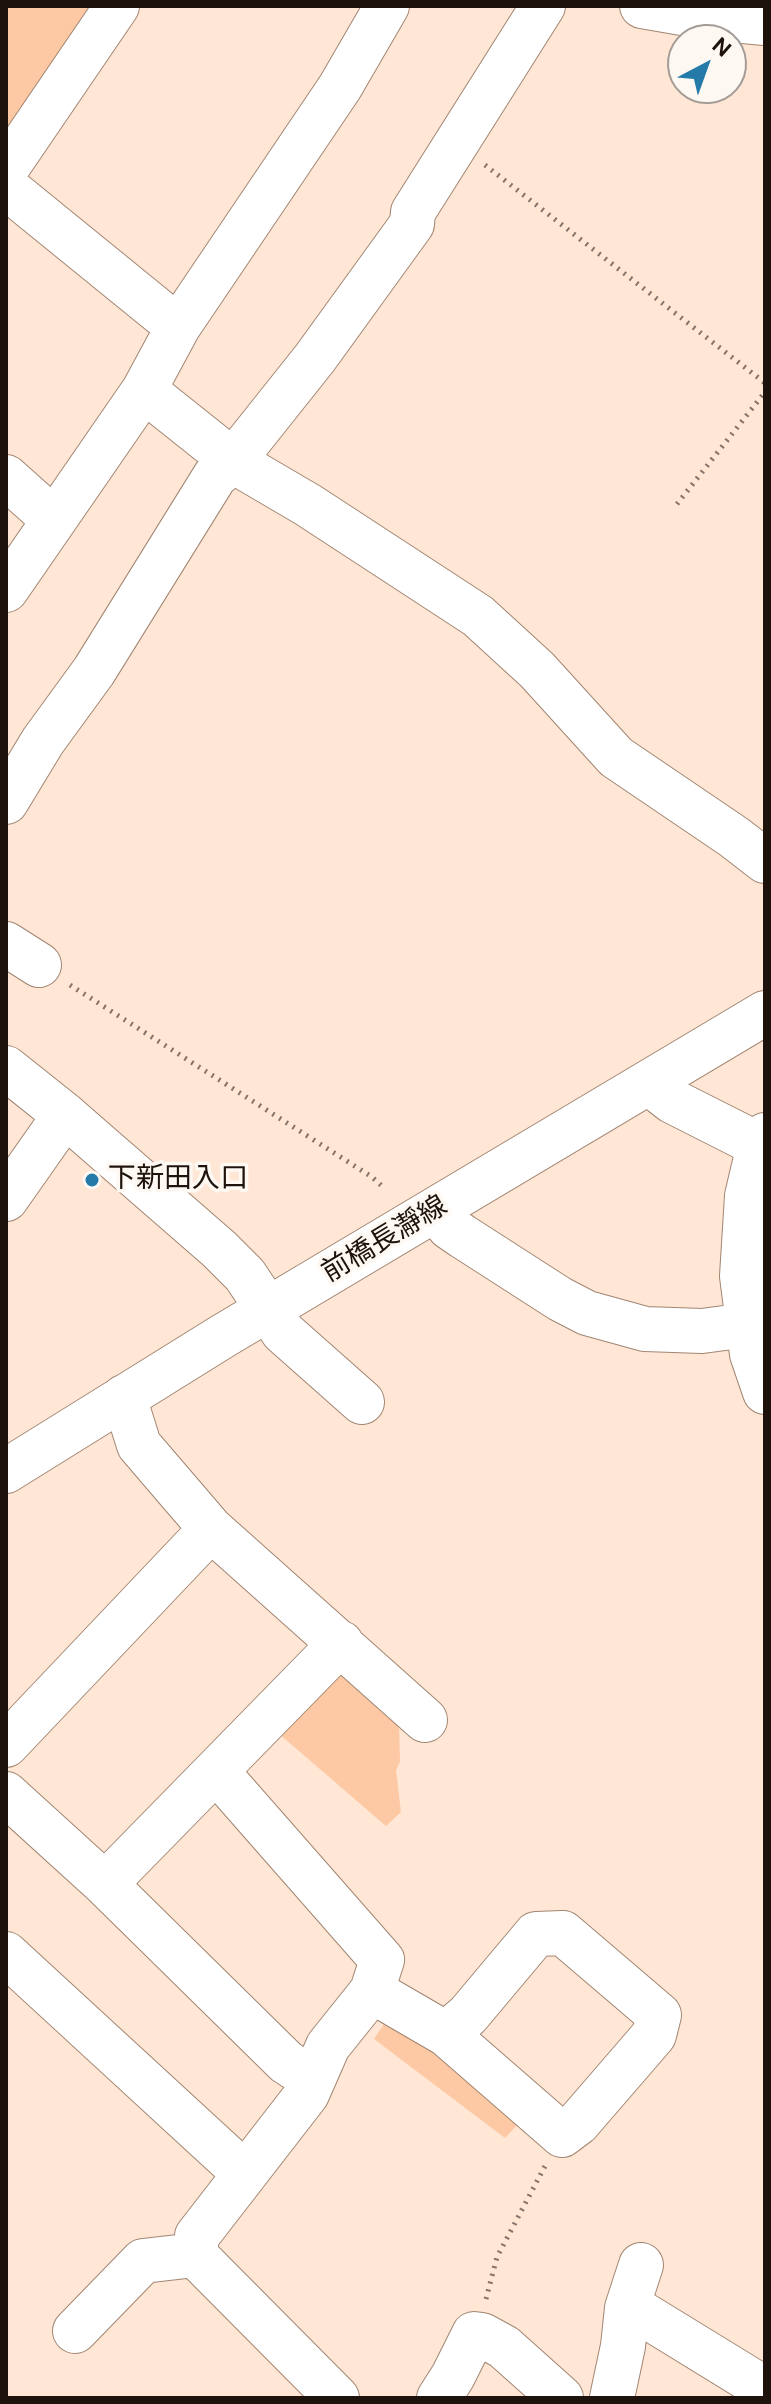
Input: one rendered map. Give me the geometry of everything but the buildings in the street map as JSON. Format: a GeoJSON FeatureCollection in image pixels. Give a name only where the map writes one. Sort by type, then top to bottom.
{"type":"FeatureCollection","features":[{"type":"Feature","properties":{"kind":"street"},"geometry":{"type":"LineString","coordinates":[[6,169],[117,6]]}},
{"type":"Feature","properties":{"kind":"street"},"geometry":{"type":"LineString","coordinates":[[6,590],[144,390],[178,327],[340,87],[387,6]]}},
{"type":"Feature","properties":{"kind":"street"},"geometry":{"type":"LineString","coordinates":[[6,802],[43,741],[94,671],[215,476],[233,461],[315,358],[412,224],[413,212],[543,6]]}},
{"type":"Feature","properties":{"kind":"street"},"geometry":{"type":"LineString","coordinates":[[642,6],[711,18],[765,23]]}},
{"type":"Feature","properties":{"kind":"street"},"geometry":{"type":"LineString","coordinates":[[6,187],[178,327]]}},
{"type":"Feature","properties":{"kind":"street"},"geometry":{"type":"LineString","coordinates":[[144,390],[233,461],[308,505],[478,616],[537,670],[616,757],[765,861]]}},
{"type":"Feature","properties":{"kind":"street"},"geometry":{"type":"LineString","coordinates":[[6,477],[53,519]]}},
{"type":"Feature","properties":{"kind":"street","name":"前橋長瀞線"},"geometry":{"type":"LineString","coordinates":[[6,1471],[267,1310],[765,1013]]}},
{"type":"Feature","properties":{"kind":"street"},"geometry":{"type":"LineString","coordinates":[[6,1068],[219,1249],[245,1275],[283,1332],[362,1402]]}},
{"type":"Feature","properties":{"kind":"street"},"geometry":{"type":"LineString","coordinates":[[655,1080],[663,1094],[672,1101],[763,1140],[747,1196],[742,1276],[752,1354],[765,1392]]}},
{"type":"Feature","properties":{"kind":"street"},"geometry":{"type":"LineString","coordinates":[[6,1199],[65,1115]]}},
{"type":"Feature","properties":{"kind":"street"},"geometry":{"type":"LineString","coordinates":[[436,1210],[449,1227],[462,1236],[587,1313],[645,1329],[702,1331],[747,1325]]}},
{"type":"Feature","properties":{"kind":"street"},"geometry":{"type":"LineString","coordinates":[[124,1397],[139,1445],[211,1529],[425,1720]]}},
{"type":"Feature","properties":{"kind":"street"},"geometry":{"type":"LineString","coordinates":[[6,1745],[211,1529]]}},
{"type":"Feature","properties":{"kind":"street"},"geometry":{"type":"LineString","coordinates":[[105,1884],[341,1643]]}},
{"type":"Feature","properties":{"kind":"street"},"geometry":{"type":"LineString","coordinates":[[195,2255],[197,2236],[307,2094],[328,2046],[372,1991],[382,1960],[217,1772]]}},
{"type":"Feature","properties":{"kind":"street"},"geometry":{"type":"LineString","coordinates":[[6,1794],[105,1884],[286,2062],[312,2079]]}},
{"type":"Feature","properties":{"kind":"street"},"geometry":{"type":"LineString","coordinates":[[372,1991],[446,2034],[562,2135],[578,2123],[654,2035],[659,2015],[563,1933],[536,1934],[468,2015],[446,2034]]}},
{"type":"Feature","properties":{"kind":"street"},"geometry":{"type":"LineString","coordinates":[[6,1954],[244,2173]]}},
{"type":"Feature","properties":{"kind":"street"},"geometry":{"type":"LineString","coordinates":[[75,2331],[143,2261],[195,2255]]}},
{"type":"Feature","properties":{"kind":"street"},"geometry":{"type":"LineString","coordinates":[[195,2255],[337,2398]]}},
{"type":"Feature","properties":{"kind":"street"},"geometry":{"type":"LineString","coordinates":[[612,2398],[627,2308],[641,2265]]}},
{"type":"Feature","properties":{"kind":"street"},"geometry":{"type":"LineString","coordinates":[[627,2308],[638,2311],[765,2389]]}},
{"type":"Feature","properties":{"kind":"street"},"geometry":{"type":"LineString","coordinates":[[439,2398],[474,2334],[504,2347],[561,2398]]}},
{"type":"Feature","properties":{"kind":"path"},"geometry":{"type":"LineString","coordinates":[[457,143],[765,383]]}},
{"type":"Feature","properties":{"kind":"path"},"geometry":{"type":"LineString","coordinates":[[677,504],[765,392]]}},
{"type":"Feature","properties":{"kind":"path"},"geometry":{"type":"LineString","coordinates":[[22,955],[372,1177],[384,1188]]}},
{"type":"Feature","properties":{"kind":"path"},"geometry":{"type":"LineString","coordinates":[[482,2335],[485,2304],[497,2257],[562,2135]]}},
{"type":"Feature","properties":{"kind":"shaded area"},"geometry":{"type":"Polygon","coordinates":[[[6,6],[101,6],[6,147],[6,6]]]}},
{"type":"Feature","properties":{"kind":"shaded area"},"geometry":{"type":"Polygon","coordinates":[[[343,1674],[399,1723],[400,1762],[396,1770],[401,1812],[386,1826],[278,1733],[329,1676],[343,1674]]]}},
{"type":"Feature","properties":{"kind":"shaded area"},"geometry":{"type":"Polygon","coordinates":[[[386,2021],[437,2053],[519,2123],[505,2138],[374,2039],[386,2021]]]}},
{"type":"Feature","properties":{"kind":"place","name":"下新田入口"},"geometry":{"type":"Point","coordinates":[92,1180]}}]}
